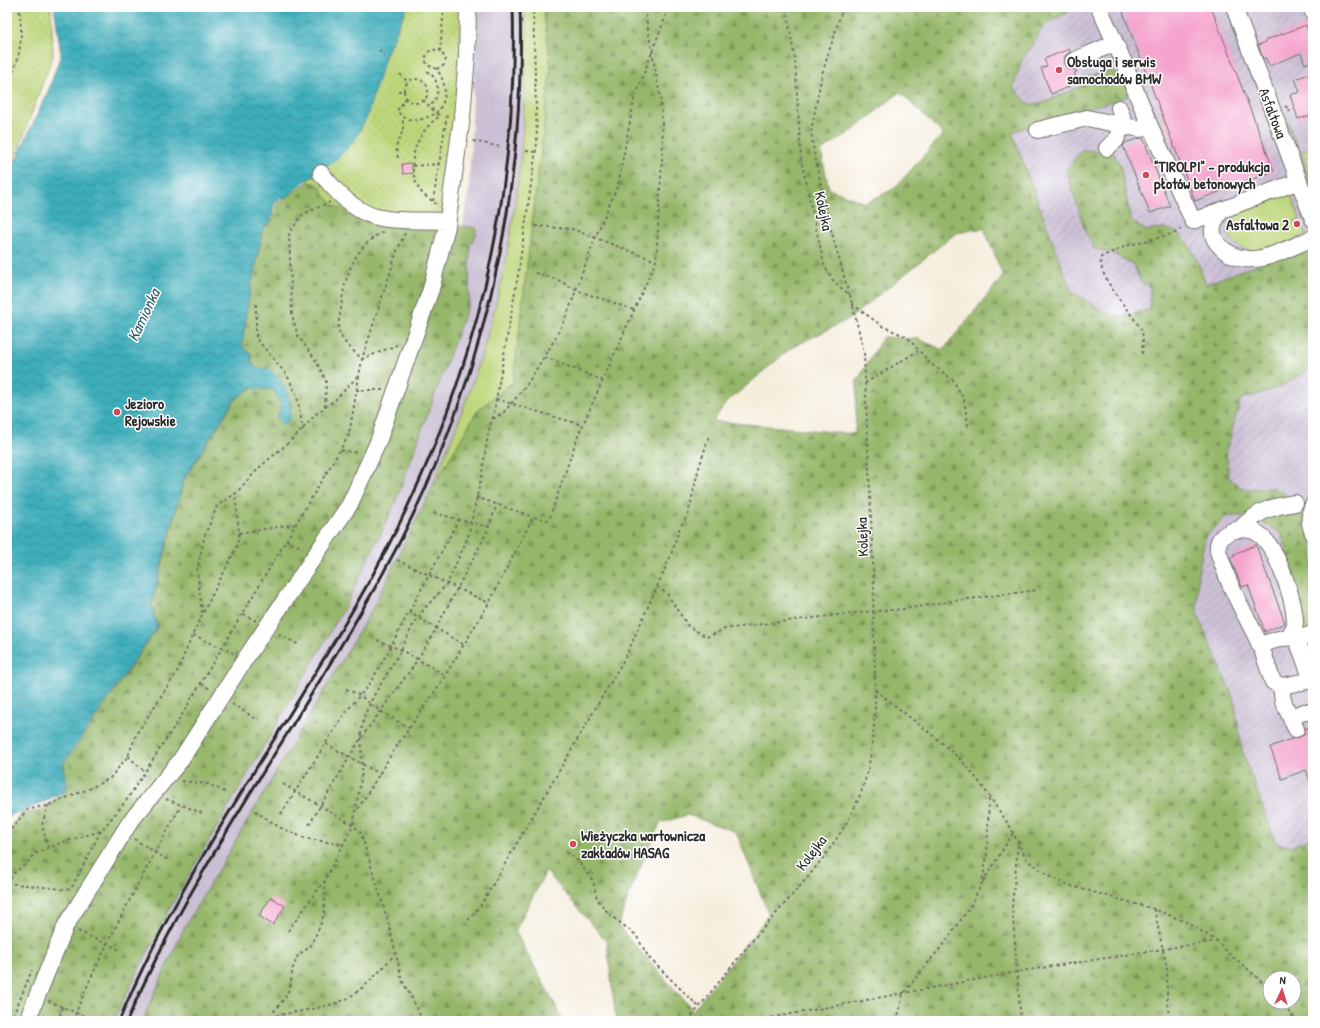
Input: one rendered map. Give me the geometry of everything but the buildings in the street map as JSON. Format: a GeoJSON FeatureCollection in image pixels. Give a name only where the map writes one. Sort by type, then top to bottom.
{"type":"FeatureCollection","features":[{"type":"Feature","properties":{"kind":"street"},"geometry":{"type":"LineString","coordinates":[[27,1021],[66,925],[123,832],[180,761],[245,659],[350,504],[370,456],[378,442],[431,289],[448,223],[462,117],[467,55],[468,7]]}},
{"type":"Feature","properties":{"kind":"street"},"geometry":{"type":"LineString","coordinates":[[1099,7],[1150,126],[1194,221],[1299,181]]}},
{"type":"Feature","properties":{"kind":"street","name":"Asfaltowa"},"geometry":{"type":"LineString","coordinates":[[1234,7],[1313,219]]}},
{"type":"Feature","properties":{"kind":"street"},"geometry":{"type":"LineString","coordinates":[[1311,7],[1313,12]]}},
{"type":"Feature","properties":{"kind":"street"},"geometry":{"type":"LineString","coordinates":[[1074,61],[1115,43]]}},
{"type":"Feature","properties":{"kind":"street"},"geometry":{"type":"LineString","coordinates":[[1107,148],[1116,140],[1124,127],[1119,108]]}},
{"type":"Feature","properties":{"kind":"street"},"geometry":{"type":"LineString","coordinates":[[1038,130],[1087,118],[1124,127],[1140,129],[1150,126]]}},
{"type":"Feature","properties":{"kind":"street"},"geometry":{"type":"LineString","coordinates":[[321,173],[345,201],[380,219],[448,223]]}},
{"type":"Feature","properties":{"kind":"street"},"geometry":{"type":"LineString","coordinates":[[1221,211],[1213,222],[1212,232],[1216,242],[1225,252],[1234,258],[1256,260],[1313,238]]}},
{"type":"Feature","properties":{"kind":"street"},"geometry":{"type":"LineString","coordinates":[[1239,530],[1253,516],[1269,508],[1295,503]]}},
{"type":"Feature","properties":{"kind":"street"},"geometry":{"type":"LineString","coordinates":[[1313,505],[1309,512],[1309,523],[1313,533]]}},
{"type":"Feature","properties":{"kind":"street"},"geometry":{"type":"LineString","coordinates":[[1239,530],[1251,530],[1258,533],[1264,538],[1272,551],[1294,607],[1295,624],[1293,638],[1312,680],[1282,686],[1273,682],[1260,645],[1242,611],[1218,550],[1219,544],[1225,534],[1239,530]]}},
{"type":"Feature","properties":{"kind":"street"},"geometry":{"type":"LineString","coordinates":[[1260,645],[1313,634]]}},
{"type":"Feature","properties":{"kind":"street"},"geometry":{"type":"LineString","coordinates":[[1282,686],[1284,701],[1294,723],[1304,712],[1313,712]]}},
{"type":"Feature","properties":{"kind":"path"},"geometry":{"type":"LineString","coordinates":[[7,83],[18,57],[22,42],[19,7]]}},
{"type":"Feature","properties":{"kind":"path"},"geometry":{"type":"LineString","coordinates":[[440,51],[444,7]]}},
{"type":"Feature","properties":{"kind":"path"},"geometry":{"type":"LineString","coordinates":[[288,931],[325,880],[354,825],[362,764],[361,738],[365,714],[369,704],[419,618],[447,584],[468,537],[482,474],[488,434],[496,399],[518,275],[536,152],[537,106],[533,7]]}},
{"type":"Feature","properties":{"kind":"path"},"geometry":{"type":"LineString","coordinates":[[476,497],[533,517],[549,520],[582,425],[656,261],[663,142],[661,101],[644,7]]}},
{"type":"Feature","properties":{"kind":"path"},"geometry":{"type":"LineString","coordinates":[[492,420],[504,412],[526,386],[545,356],[567,315],[595,238],[618,184],[634,100],[669,7]]}},
{"type":"Feature","properties":{"kind":"path","name":"Kolejka"},"geometry":{"type":"LineString","coordinates":[[688,1021],[819,863],[860,797],[869,766],[873,740],[875,690],[872,611],[874,567],[864,352],[850,295],[834,282],[824,265],[800,159],[795,60],[786,7]]}},
{"type":"Feature","properties":{"kind":"path"},"geometry":{"type":"LineString","coordinates":[[843,7],[822,74],[811,131],[829,223],[850,295]]}},
{"type":"Feature","properties":{"kind":"path"},"geometry":{"type":"LineString","coordinates":[[403,118],[417,120],[429,117],[436,113],[443,102],[445,87],[443,79],[437,69],[427,65],[425,57],[432,49],[440,51],[444,55],[445,62],[442,68],[437,69]]}},
{"type":"Feature","properties":{"kind":"path"},"geometry":{"type":"LineString","coordinates":[[379,50],[385,56]]}},
{"type":"Feature","properties":{"kind":"path"},"geometry":{"type":"LineString","coordinates":[[427,71],[434,76],[438,86],[436,99],[430,106]]}},
{"type":"Feature","properties":{"kind":"path"},"geometry":{"type":"LineString","coordinates":[[400,74],[408,82]]}},
{"type":"Feature","properties":{"kind":"path"},"geometry":{"type":"LineString","coordinates":[[417,79],[424,83],[428,91],[423,100],[415,103],[406,98],[404,92],[408,82],[417,79]]}},
{"type":"Feature","properties":{"kind":"path"},"geometry":{"type":"LineString","coordinates":[[398,91],[404,92]]}},
{"type":"Feature","properties":{"kind":"path"},"geometry":{"type":"LineString","coordinates":[[398,158],[396,147],[403,130],[403,118],[397,111],[406,98]]}},
{"type":"Feature","properties":{"kind":"path"},"geometry":{"type":"LineString","coordinates":[[423,100],[440,116]]}},
{"type":"Feature","properties":{"kind":"path"},"geometry":{"type":"LineString","coordinates":[[440,116],[447,116],[434,201],[430,201],[421,191],[414,174],[414,153],[420,134],[432,121],[440,116]]}},
{"type":"Feature","properties":{"kind":"path"},"geometry":{"type":"LineString","coordinates":[[470,140],[501,147]]}},
{"type":"Feature","properties":{"kind":"path"},"geometry":{"type":"LineString","coordinates":[[526,151],[536,152]]}},
{"type":"Feature","properties":{"kind":"path"},"geometry":{"type":"LineString","coordinates":[[413,166],[440,164]]}},
{"type":"Feature","properties":{"kind":"path"},"geometry":{"type":"LineString","coordinates":[[325,407],[326,380],[315,360],[298,336],[292,315],[289,233],[303,214],[328,204]]}},
{"type":"Feature","properties":{"kind":"path"},"geometry":{"type":"LineString","coordinates":[[1142,354],[1142,331],[1112,288],[1100,262],[1102,257],[1126,246],[1175,233],[1194,221]]}},
{"type":"Feature","properties":{"kind":"path"},"geometry":{"type":"LineString","coordinates":[[535,226],[572,229],[656,261]]}},
{"type":"Feature","properties":{"kind":"path"},"geometry":{"type":"LineString","coordinates":[[201,684],[349,435],[362,359],[397,250],[408,228]]}},
{"type":"Feature","properties":{"kind":"path"},"geometry":{"type":"LineString","coordinates":[[362,359],[347,345],[338,330],[344,283],[360,249],[372,237],[385,231]]}},
{"type":"Feature","properties":{"kind":"path"},"geometry":{"type":"LineString","coordinates":[[535,273],[556,279],[576,290],[634,310]]}},
{"type":"Feature","properties":{"kind":"path"},"geometry":{"type":"LineString","coordinates":[[256,304],[256,338],[287,375],[297,396],[303,430]]}},
{"type":"Feature","properties":{"kind":"path"},"geometry":{"type":"LineString","coordinates":[[852,304],[882,326],[907,337],[930,363],[953,380],[964,400],[968,426]]}},
{"type":"Feature","properties":{"kind":"path"},"geometry":{"type":"LineString","coordinates":[[362,359],[414,339]]}},
{"type":"Feature","properties":{"kind":"path"},"geometry":{"type":"LineString","coordinates":[[865,383],[918,351]]}},
{"type":"Feature","properties":{"kind":"path"},"geometry":{"type":"LineString","coordinates":[[545,356],[602,380]]}},
{"type":"Feature","properties":{"kind":"path"},"geometry":{"type":"LineString","coordinates":[[202,614],[197,570],[205,536],[217,506],[235,494],[260,467],[303,430],[316,414],[346,390],[358,376]]}},
{"type":"Feature","properties":{"kind":"path"},"geometry":{"type":"LineString","coordinates":[[356,390],[396,390]]}},
{"type":"Feature","properties":{"kind":"path"},"geometry":{"type":"LineString","coordinates":[[496,399],[582,425]]}},
{"type":"Feature","properties":{"kind":"path"},"geometry":{"type":"LineString","coordinates":[[468,920],[481,905],[626,656],[672,555],[680,527],[688,515],[698,471],[709,436]]}},
{"type":"Feature","properties":{"kind":"path"},"geometry":{"type":"LineString","coordinates":[[340,450],[370,456]]}},
{"type":"Feature","properties":{"kind":"path"},"geometry":{"type":"LineString","coordinates":[[7,834],[27,810],[48,805],[91,788],[110,778],[128,756],[137,732],[176,672],[202,614],[237,546],[239,534],[235,494]]}},
{"type":"Feature","properties":{"kind":"path"},"geometry":{"type":"LineString","coordinates":[[309,826],[361,738],[417,660],[436,628],[458,589],[489,527],[497,504]]}},
{"type":"Feature","properties":{"kind":"path"},"geometry":{"type":"LineString","coordinates":[[434,512],[489,527]]}},
{"type":"Feature","properties":{"kind":"path"},"geometry":{"type":"LineString","coordinates":[[357,810],[464,645],[489,603],[533,517]]}},
{"type":"Feature","properties":{"kind":"path"},"geometry":{"type":"LineString","coordinates":[[281,814],[359,695],[371,681],[459,519]]}},
{"type":"Feature","properties":{"kind":"path"},"geometry":{"type":"LineString","coordinates":[[239,534],[296,524]]}},
{"type":"Feature","properties":{"kind":"path"},"geometry":{"type":"LineString","coordinates":[[286,540],[316,554]]}},
{"type":"Feature","properties":{"kind":"path"},"geometry":{"type":"LineString","coordinates":[[398,560],[489,603]]}},
{"type":"Feature","properties":{"kind":"path"},"geometry":{"type":"LineString","coordinates":[[657,587],[667,594],[688,626],[707,637],[725,629],[1038,590]]}},
{"type":"Feature","properties":{"kind":"path"},"geometry":{"type":"LineString","coordinates":[[409,612],[464,645]]}},
{"type":"Feature","properties":{"kind":"path"},"geometry":{"type":"LineString","coordinates":[[193,635],[245,659]]}},
{"type":"Feature","properties":{"kind":"path"},"geometry":{"type":"LineString","coordinates":[[377,640],[401,650],[445,675]]}},
{"type":"Feature","properties":{"kind":"path"},"geometry":{"type":"LineString","coordinates":[[346,689],[359,695],[369,704],[410,728]]}},
{"type":"Feature","properties":{"kind":"path"},"geometry":{"type":"LineString","coordinates":[[875,690],[956,755],[978,780],[1013,833],[1027,860],[1050,877],[1075,887],[1154,909],[1186,922],[1217,941],[1229,954],[1262,982]]}},
{"type":"Feature","properties":{"kind":"path"},"geometry":{"type":"LineString","coordinates":[[221,696],[242,712],[258,720]]}},
{"type":"Feature","properties":{"kind":"path"},"geometry":{"type":"LineString","coordinates":[[326,744],[380,774]]}},
{"type":"Feature","properties":{"kind":"path"},"geometry":{"type":"LineString","coordinates":[[128,756],[145,772]]}},
{"type":"Feature","properties":{"kind":"path"},"geometry":{"type":"LineString","coordinates":[[164,780],[208,784],[225,792]]}},
{"type":"Feature","properties":{"kind":"path"},"geometry":{"type":"LineString","coordinates":[[283,784],[354,825],[361,833],[389,925],[402,980],[417,1008],[422,1021]]}},
{"type":"Feature","properties":{"kind":"path"},"geometry":{"type":"LineString","coordinates":[[153,793],[181,806],[202,813]]}},
{"type":"Feature","properties":{"kind":"path"},"geometry":{"type":"LineString","coordinates":[[982,883],[987,855],[989,797]]}},
{"type":"Feature","properties":{"kind":"path"},"geometry":{"type":"LineString","coordinates":[[48,805],[42,824],[48,848]]}},
{"type":"Feature","properties":{"kind":"path"},"geometry":{"type":"LineString","coordinates":[[73,1021],[87,985],[107,944],[181,806]]}},
{"type":"Feature","properties":{"kind":"path"},"geometry":{"type":"LineString","coordinates":[[255,811],[279,827],[304,838],[344,845]]}},
{"type":"Feature","properties":{"kind":"path"},"geometry":{"type":"LineString","coordinates":[[71,890],[7,883],[14,873],[27,863],[34,854],[63,842],[101,831]]}},
{"type":"Feature","properties":{"kind":"path"},"geometry":{"type":"LineString","coordinates":[[123,832],[168,860]]}},
{"type":"Feature","properties":{"kind":"path"},"geometry":{"type":"LineString","coordinates":[[897,1021],[903,994],[950,935],[972,904],[982,883],[1013,833]]}},
{"type":"Feature","properties":{"kind":"path"},"geometry":{"type":"LineString","coordinates":[[1018,843],[1012,906],[1021,1021]]}},
{"type":"Feature","properties":{"kind":"path"},"geometry":{"type":"LineString","coordinates":[[566,852],[578,861],[593,881],[597,899],[609,914],[636,935],[649,958],[699,1007]]}},
{"type":"Feature","properties":{"kind":"path"},"geometry":{"type":"LineString","coordinates":[[266,1021],[285,998],[291,984],[292,971],[298,955],[310,947],[319,928],[324,914],[325,880]]}},
{"type":"Feature","properties":{"kind":"path"},"geometry":{"type":"LineString","coordinates":[[1154,909],[1167,968],[1167,1003],[1170,1021]]}},
{"type":"Feature","properties":{"kind":"path"},"geometry":{"type":"LineString","coordinates":[[66,925],[122,951]]}},
{"type":"Feature","properties":{"kind":"path"},"geometry":{"type":"LineString","coordinates":[[754,1021],[1018,972],[1217,941]]}},
{"type":"Feature","properties":{"kind":"path"},"geometry":{"type":"LineString","coordinates":[[270,1017],[312,1009],[347,999],[366,985],[395,954]]}},
{"type":"Feature","properties":{"kind":"path"},"geometry":{"type":"LineString","coordinates":[[36,996],[89,1018]]}},
{"type":"Feature","properties":{"kind":"path"},"geometry":{"type":"LineString","coordinates":[[58,1021],[63,1007]]}},
{"type":"Feature","properties":{"kind":"path"},"geometry":{"type":"LineString","coordinates":[[1287,1010],[1296,1021]]}},
{"type":"Feature","properties":{"kind":"shaded area"},"geometry":{"type":"Polygon","coordinates":[[[477,7],[585,7],[577,211],[217,1021],[52,1021],[454,279],[469,189],[477,7]]]}},
{"type":"Feature","properties":{"kind":"shaded area"},"geometry":{"type":"Polygon","coordinates":[[[969,7],[1313,7],[1313,943],[975,34],[969,7]]]}},
{"type":"Feature","properties":{"kind":"green space"},"geometry":{"type":"Polygon","coordinates":[[[7,7],[51,7],[53,55],[19,148],[7,175],[7,7]]]}},
{"type":"Feature","properties":{"kind":"green space"},"geometry":{"type":"Polygon","coordinates":[[[407,7],[465,7],[445,224],[362,219],[334,205],[325,196],[320,186],[315,183],[308,182],[308,179],[330,164],[352,143],[359,131],[364,120],[381,66],[407,7]]]}},
{"type":"Feature","properties":{"kind":"green space"},"geometry":{"type":"Polygon","coordinates":[[[525,7],[543,7],[551,67],[513,382],[478,410],[431,490],[474,378],[497,300],[506,258],[519,175],[525,91],[525,7]]]}},
{"type":"Feature","properties":{"kind":"green space"},"geometry":{"type":"Polygon","coordinates":[[[543,7],[1076,7],[1045,25],[1022,60],[1013,87],[1028,104],[1043,103],[1081,86],[1089,76],[1113,71],[1126,84],[1129,96],[1012,132],[1071,291],[1106,313],[1123,317],[1150,309],[1150,287],[1141,282],[1133,264],[1109,252],[1094,249],[1085,230],[1066,170],[1082,150],[1113,152],[1120,165],[1131,221],[1146,231],[1159,228],[1170,230],[1179,234],[1192,251],[1206,284],[1298,249],[1313,247],[1313,367],[1278,387],[1241,399],[1226,451],[1229,478],[1243,489],[1271,488],[1283,492],[1313,529],[1313,636],[1309,638],[1294,619],[1294,572],[1281,533],[1252,516],[1227,516],[1205,537],[1198,573],[1197,613],[1234,700],[1242,750],[1276,843],[1293,846],[1313,837],[1313,1021],[616,1021],[607,942],[546,871],[515,931],[564,1021],[142,1021],[184,928],[371,611],[431,490],[478,410],[513,382],[551,67],[543,7]],[[900,92],[852,131],[821,151],[829,189],[865,203],[894,189],[943,134],[900,92]],[[984,228],[956,233],[849,319],[791,348],[725,404],[713,421],[855,434],[857,381],[883,337],[919,339],[943,350],[1003,276],[984,228]],[[688,815],[660,823],[633,884],[618,926],[693,1010],[769,915],[736,832],[688,815]]]}},
{"type":"Feature","properties":{"kind":"green space"},"geometry":{"type":"Polygon","coordinates":[[[1279,114],[1286,117],[1313,188],[1313,205],[1305,186],[1308,181],[1286,120],[1281,119],[1279,114]]]}},
{"type":"Feature","properties":{"kind":"green space"},"geometry":{"type":"Polygon","coordinates":[[[1313,147],[1313,180],[1302,151],[1313,147]]]}},
{"type":"Feature","properties":{"kind":"green space"},"geometry":{"type":"Polygon","coordinates":[[[308,182],[319,186],[325,196],[449,230],[464,226],[476,228],[476,235],[470,245],[469,302],[393,508],[347,603],[172,904],[113,1021],[7,1021],[7,833],[21,813],[40,811],[68,790],[64,765],[158,627],[152,605],[184,480],[235,400],[250,389],[252,354],[242,347],[246,313],[263,228],[273,220],[277,203],[308,182]]]}},
{"type":"Feature","properties":{"kind":"green space"},"geometry":{"type":"Polygon","coordinates":[[[1290,192],[1300,219],[1294,221],[1297,229],[1303,227],[1306,235],[1259,253],[1243,249],[1232,240],[1229,234],[1229,227],[1231,220],[1237,212],[1290,192]]]}},
{"type":"Feature","properties":{"kind":"water","name":"Jezioro Rejowskie"},"geometry":{"type":"Polygon","coordinates":[[[54,7],[407,7],[385,57],[366,119],[354,141],[341,155],[319,174],[308,179],[287,196],[275,201],[271,221],[263,228],[246,313],[242,347],[251,354],[252,363],[257,368],[269,368],[283,385],[290,404],[290,419],[283,425],[277,418],[281,406],[274,390],[250,388],[234,400],[183,480],[151,605],[157,627],[63,764],[67,790],[38,805],[11,815],[7,822],[7,179],[49,89],[61,54],[54,7]]]}},
{"type":"Feature","properties":{"kind":"waterway"},"geometry":{"type":"LineString","coordinates":[[7,162],[14,165]]}},
{"type":"Feature","properties":{"kind":"railway"},"geometry":{"type":"LineString","coordinates":[[119,1021],[171,912],[232,808],[358,601],[396,531],[428,461],[456,388],[478,315],[495,240],[506,164],[512,86],[513,7]]}},
{"type":"Feature","properties":{"kind":"railway"},"geometry":{"type":"LineString","coordinates":[[127,1021],[154,963],[215,851],[316,687],[381,577],[415,511],[444,443],[469,373],[489,302],[504,229],[514,156],[520,82],[520,7]]}},
{"type":"Feature","properties":{"kind":"place","name":"Obsługa i serwis samochodów BMW"},"geometry":{"type":"Point","coordinates":[1059,70]}},
{"type":"Feature","properties":{"kind":"place","name":"\"TIROLPI\" - produkcja płotów betonowych"},"geometry":{"type":"Point","coordinates":[1146,175]}},
{"type":"Feature","properties":{"kind":"place","name":"Asfaltowa 2"},"geometry":{"type":"Point","coordinates":[1297,224]}},
{"type":"Feature","properties":{"kind":"place","name":"Jezioro Rejowskie"},"geometry":{"type":"Point","coordinates":[117,412]}},
{"type":"Feature","properties":{"kind":"place","name":"Wieżyczka wartownicza zakładów HASAG"},"geometry":{"type":"Point","coordinates":[573,844]}},
{"type":"Feature","properties":{"kind":"water label","name":"Kamionka"},"geometry":{"type":"Point","coordinates":[143,315]}}]}
